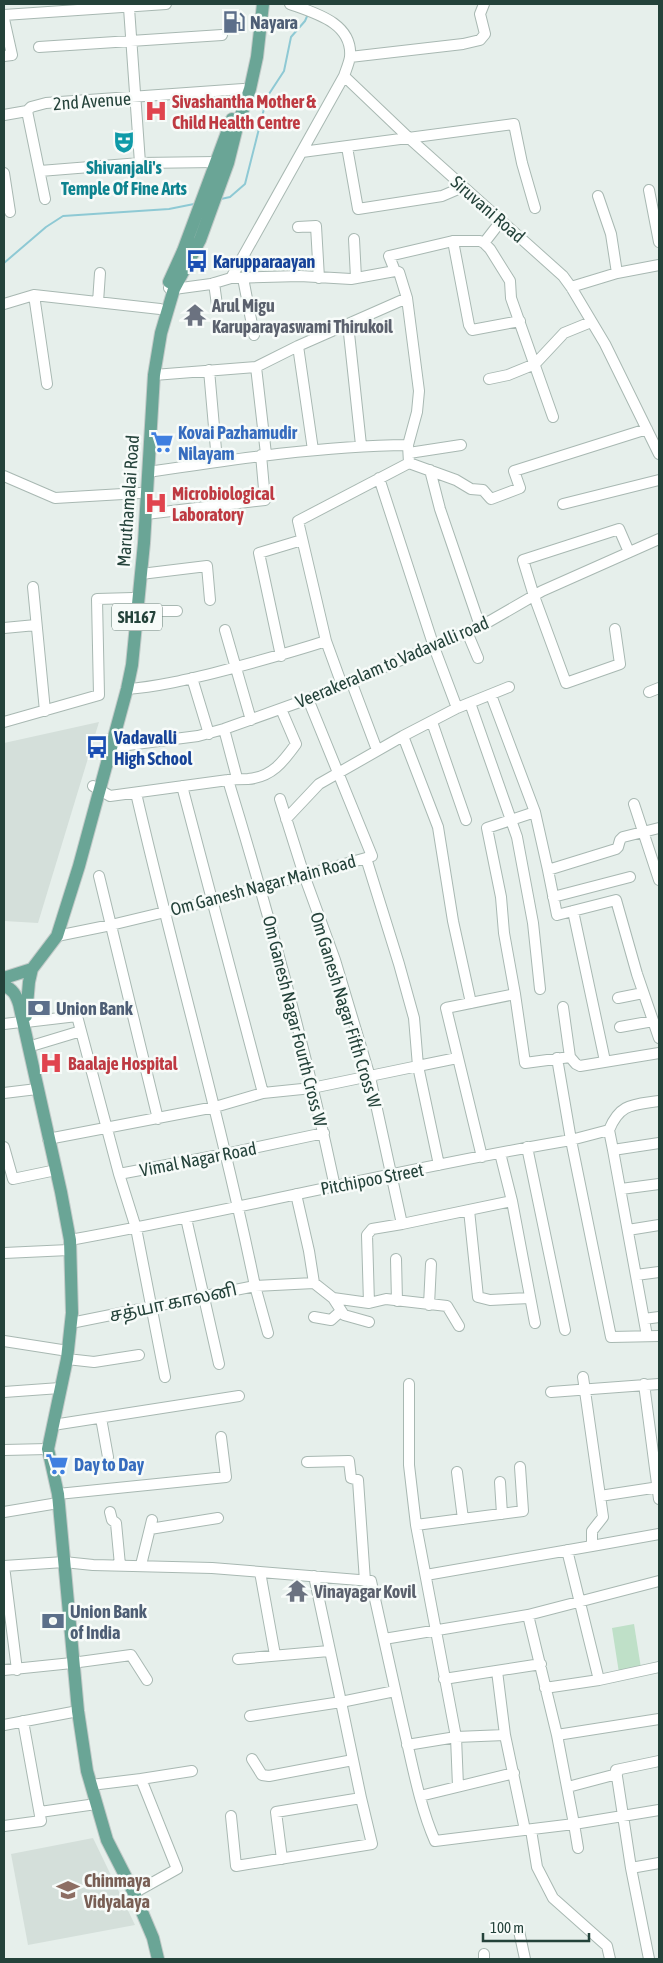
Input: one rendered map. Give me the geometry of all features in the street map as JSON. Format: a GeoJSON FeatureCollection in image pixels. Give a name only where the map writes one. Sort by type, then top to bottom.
{"type":"FeatureCollection","features":[{"type":"Feature","properties":{"kind":"main road","name":"Maruthamalai Road"},"geometry":{"type":"LineString","coordinates":[[110,740],[124,675],[133,598],[143,425],[149,362],[160,309],[192,230],[242,89],[252,54],[256,4]]}},
{"type":"Feature","properties":{"kind":"main road","name":"Maruthamalai Road"},"geometry":{"type":"LineString","coordinates":[[28,966],[54,926],[127,689],[132,665],[141,574],[154,375],[161,333],[170,288],[205,228],[220,187],[250,89],[257,57],[263,4]]}},
{"type":"Feature","properties":{"kind":"main road","name":"Maruthamalai Road"},"geometry":{"type":"LineString","coordinates":[[8,977],[28,966],[57,936],[79,866],[96,789]]}},
{"type":"Feature","properties":{"kind":"main road"},"geometry":{"type":"LineString","coordinates":[[24,1022],[28,966]]}},
{"type":"Feature","properties":{"kind":"main road"},"geometry":{"type":"LineString","coordinates":[[25,1008],[22,983],[8,977],[9,988],[15,994],[24,1022],[27,1043],[56,1170],[69,1245],[72,1313],[68,1355],[48,1449],[58,1499],[72,1664],[78,1711],[87,1771],[107,1840],[134,1893],[153,1938],[158,1959]]}},
{"type":"Feature","properties":{"kind":"street"},"geometry":{"type":"LineString","coordinates":[[4,15],[59,8],[129,8],[166,4]]}},
{"type":"Feature","properties":{"kind":"street"},"geometry":{"type":"LineString","coordinates":[[350,57],[463,44],[480,40],[485,34],[480,14],[484,4]]}},
{"type":"Feature","properties":{"kind":"street"},"geometry":{"type":"LineString","coordinates":[[231,278],[344,76],[350,57],[346,35],[333,22],[293,5]]}},
{"type":"Feature","properties":{"kind":"street"},"geometry":{"type":"LineString","coordinates":[[129,8],[140,163]]}},
{"type":"Feature","properties":{"kind":"street"},"geometry":{"type":"LineString","coordinates":[[4,19],[12,55],[4,56]]}},
{"type":"Feature","properties":{"kind":"street"},"geometry":{"type":"LineString","coordinates":[[38,47],[222,35]]}},
{"type":"Feature","properties":{"kind":"street","name":"Siruvani Road"},"geometry":{"type":"LineString","coordinates":[[344,76],[409,138],[541,256],[571,287],[605,344],[659,454]]}},
{"type":"Feature","properties":{"kind":"street","name":"2nd Avenue"},"geometry":{"type":"LineString","coordinates":[[4,115],[27,111],[31,107],[46,104],[242,89]]}},
{"type":"Feature","properties":{"kind":"street"},"geometry":{"type":"LineString","coordinates":[[27,111],[45,198]]}},
{"type":"Feature","properties":{"kind":"street"},"geometry":{"type":"LineString","coordinates":[[302,152],[514,124],[522,163],[535,208]]}},
{"type":"Feature","properties":{"kind":"street"},"geometry":{"type":"LineString","coordinates":[[346,147],[358,208],[442,196],[463,187]]}},
{"type":"Feature","properties":{"kind":"street"},"geometry":{"type":"LineString","coordinates":[[40,171],[140,163],[216,162]]}},
{"type":"Feature","properties":{"kind":"street"},"geometry":{"type":"LineString","coordinates":[[4,173],[10,212]]}},
{"type":"Feature","properties":{"kind":"street"},"geometry":{"type":"LineString","coordinates":[[649,190],[659,242]]}},
{"type":"Feature","properties":{"kind":"street"},"geometry":{"type":"LineString","coordinates":[[598,196],[611,234],[617,273]]}},
{"type":"Feature","properties":{"kind":"street"},"geometry":{"type":"LineString","coordinates":[[484,243],[501,221]]}},
{"type":"Feature","properties":{"kind":"street"},"geometry":{"type":"LineString","coordinates":[[298,227],[316,226],[319,278]]}},
{"type":"Feature","properties":{"kind":"street"},"geometry":{"type":"LineString","coordinates":[[354,239],[356,278]]}},
{"type":"Feature","properties":{"kind":"street"},"geometry":{"type":"LineString","coordinates":[[453,241],[469,325],[472,330],[520,321]]}},
{"type":"Feature","properties":{"kind":"street"},"geometry":{"type":"LineString","coordinates":[[377,750],[326,642],[298,521],[379,478],[409,453],[419,391],[407,298],[402,278],[399,272],[395,271],[388,256],[453,241],[480,241],[484,243],[490,249],[510,282],[511,298],[553,417]]}},
{"type":"Feature","properties":{"kind":"street"},"geometry":{"type":"LineString","coordinates":[[571,287],[617,273],[659,265]]}},
{"type":"Feature","properties":{"kind":"street"},"geometry":{"type":"LineString","coordinates":[[170,288],[214,283],[231,278],[356,278],[395,271]]}},
{"type":"Feature","properties":{"kind":"street"},"geometry":{"type":"LineString","coordinates":[[98,302],[100,273]]}},
{"type":"Feature","properties":{"kind":"street"},"geometry":{"type":"LineString","coordinates":[[243,278],[254,335]]}},
{"type":"Feature","properties":{"kind":"street"},"geometry":{"type":"LineString","coordinates":[[214,283],[217,305]]}},
{"type":"Feature","properties":{"kind":"street"},"geometry":{"type":"LineString","coordinates":[[34,295],[47,384]]}},
{"type":"Feature","properties":{"kind":"street"},"geometry":{"type":"LineString","coordinates":[[4,304],[34,295],[160,309]]}},
{"type":"Feature","properties":{"kind":"street"},"geometry":{"type":"LineString","coordinates":[[154,375],[256,367],[298,346],[407,298]]}},
{"type":"Feature","properties":{"kind":"street"},"geometry":{"type":"LineString","coordinates":[[489,379],[508,375],[534,364],[564,333],[591,322]]}},
{"type":"Feature","properties":{"kind":"street"},"geometry":{"type":"LineString","coordinates":[[348,324],[360,445]]}},
{"type":"Feature","properties":{"kind":"street"},"geometry":{"type":"LineString","coordinates":[[298,346],[313,450]]}},
{"type":"Feature","properties":{"kind":"street"},"geometry":{"type":"LineString","coordinates":[[146,514],[265,500],[264,455],[256,367]]}},
{"type":"Feature","properties":{"kind":"street"},"geometry":{"type":"LineString","coordinates":[[209,370],[217,461]]}},
{"type":"Feature","properties":{"kind":"street"},"geometry":{"type":"LineString","coordinates":[[409,453],[430,470],[456,480],[471,489],[483,490],[491,500],[520,488],[514,471],[647,429]]}},
{"type":"Feature","properties":{"kind":"street"},"geometry":{"type":"LineString","coordinates":[[148,472],[264,455],[360,445],[409,453],[461,445]]}},
{"type":"Feature","properties":{"kind":"street"},"geometry":{"type":"LineString","coordinates":[[430,470],[440,509],[480,626]]}},
{"type":"Feature","properties":{"kind":"street"},"geometry":{"type":"LineString","coordinates":[[4,476],[55,498],[140,493]]}},
{"type":"Feature","properties":{"kind":"street"},"geometry":{"type":"LineString","coordinates":[[379,478],[434,647],[457,708]]}},
{"type":"Feature","properties":{"kind":"street"},"geometry":{"type":"LineString","coordinates":[[563,504],[659,480]]}},
{"type":"Feature","properties":{"kind":"street"},"geometry":{"type":"LineString","coordinates":[[615,629],[620,664],[566,683],[523,560],[619,529],[629,552]]}},
{"type":"Feature","properties":{"kind":"street","name":"Veerakeralam to Vadavalli road"},"geometry":{"type":"LineString","coordinates":[[110,740],[118,745],[128,745],[198,736],[252,720],[308,699],[468,632],[534,596],[659,539]]}},
{"type":"Feature","properties":{"kind":"street"},"geometry":{"type":"LineString","coordinates":[[281,656],[259,553],[302,540]]}},
{"type":"Feature","properties":{"kind":"street"},"geometry":{"type":"LineString","coordinates":[[141,574],[207,566],[210,600]]}},
{"type":"Feature","properties":{"kind":"street"},"geometry":{"type":"LineString","coordinates":[[33,587],[45,711]]}},
{"type":"Feature","properties":{"kind":"street"},"geometry":{"type":"LineString","coordinates":[[4,722],[99,695],[98,599],[133,598]]}},
{"type":"Feature","properties":{"kind":"street"},"geometry":{"type":"LineString","coordinates":[[137,611],[177,611]]}},
{"type":"Feature","properties":{"kind":"street"},"geometry":{"type":"LineString","coordinates":[[4,628],[36,624]]}},
{"type":"Feature","properties":{"kind":"street"},"geometry":{"type":"LineString","coordinates":[[225,630],[252,720]]}},
{"type":"Feature","properties":{"kind":"street"},"geometry":{"type":"LineString","coordinates":[[468,632],[478,658]]}},
{"type":"Feature","properties":{"kind":"street"},"geometry":{"type":"LineString","coordinates":[[127,689],[145,688],[192,678],[281,656],[326,642]]}},
{"type":"Feature","properties":{"kind":"street"},"geometry":{"type":"LineString","coordinates":[[192,678],[208,734]]}},
{"type":"Feature","properties":{"kind":"street"},"geometry":{"type":"LineString","coordinates":[[286,819],[319,784],[377,750],[457,708],[509,687]]}},
{"type":"Feature","properties":{"kind":"street"},"geometry":{"type":"LineString","coordinates":[[490,695],[535,812],[557,915],[616,900],[643,993],[659,1038]]}},
{"type":"Feature","properties":{"kind":"street"},"geometry":{"type":"LineString","coordinates":[[308,699],[372,856],[366,858]]}},
{"type":"Feature","properties":{"kind":"street"},"geometry":{"type":"LineString","coordinates":[[470,703],[517,837],[533,923],[540,989]]}},
{"type":"Feature","properties":{"kind":"street"},"geometry":{"type":"LineString","coordinates":[[96,789],[110,796],[265,776],[280,766],[296,744],[281,709]]}},
{"type":"Feature","properties":{"kind":"street"},"geometry":{"type":"LineString","coordinates":[[432,722],[466,820]]}},
{"type":"Feature","properties":{"kind":"street","name":"Om Ganesh Nagar Fourth Cross W"},"geometry":{"type":"LineString","coordinates":[[224,729],[232,779],[324,1133],[335,1187]]}},
{"type":"Feature","properties":{"kind":"street"},"geometry":{"type":"LineString","coordinates":[[403,736],[438,827],[453,921],[471,1003]]}},
{"type":"Feature","properties":{"kind":"street"},"geometry":{"type":"LineString","coordinates":[[182,786],[264,1093]]}},
{"type":"Feature","properties":{"kind":"street","name":"சத்யா காலனி"},"geometry":{"type":"LineString","coordinates":[[71,1323],[255,1286],[215,1107],[164,912],[136,793]]}},
{"type":"Feature","properties":{"kind":"street","name":"Om Ganesh Nagar Fifth Cross W"},"geometry":{"type":"LineString","coordinates":[[280,799],[304,875],[335,960],[370,1077],[402,1224]]}},
{"type":"Feature","properties":{"kind":"street"},"geometry":{"type":"LineString","coordinates":[[634,804],[659,877]]}},
{"type":"Feature","properties":{"kind":"street"},"geometry":{"type":"LineString","coordinates":[[535,812],[487,828],[501,897],[504,933],[525,1063],[570,1057]]}},
{"type":"Feature","properties":{"kind":"street"},"geometry":{"type":"LineString","coordinates":[[548,870],[616,848],[623,837],[659,828]]}},
{"type":"Feature","properties":{"kind":"street","name":"Om Ganesh Nagar Main Road"},"geometry":{"type":"LineString","coordinates":[[57,936],[212,901],[366,858],[414,1018],[418,1066],[439,1165]]}},
{"type":"Feature","properties":{"kind":"street"},"geometry":{"type":"LineString","coordinates":[[99,876],[158,1119]]}},
{"type":"Feature","properties":{"kind":"street"},"geometry":{"type":"LineString","coordinates":[[553,897],[630,877]]}},
{"type":"Feature","properties":{"kind":"street"},"geometry":{"type":"LineString","coordinates":[[573,911],[605,1061]]}},
{"type":"Feature","properties":{"kind":"street"},"geometry":{"type":"LineString","coordinates":[[618,998],[643,993]]}},
{"type":"Feature","properties":{"kind":"street"},"geometry":{"type":"LineString","coordinates":[[482,1158],[446,1008],[515,994]]}},
{"type":"Feature","properties":{"kind":"street"},"geometry":{"type":"LineString","coordinates":[[562,1008],[570,1057],[580,1066],[659,1053]]}},
{"type":"Feature","properties":{"kind":"street"},"geometry":{"type":"LineString","coordinates":[[4,1024],[77,1016],[80,1031],[27,1043]]}},
{"type":"Feature","properties":{"kind":"street"},"geometry":{"type":"LineString","coordinates":[[620,1027],[653,1021]]}},
{"type":"Feature","properties":{"kind":"street","name":"Vimal Nagar Road"},"geometry":{"type":"LineString","coordinates":[[80,1031],[119,1174],[324,1133]]}},
{"type":"Feature","properties":{"kind":"street"},"geometry":{"type":"LineString","coordinates":[[48,1139],[215,1107],[264,1093],[312,1088],[458,1058]]}},
{"type":"Feature","properties":{"kind":"street"},"geometry":{"type":"LineString","coordinates":[[557,1058],[571,1140],[612,1337],[659,1336]]}},
{"type":"Feature","properties":{"kind":"street"},"geometry":{"type":"LineString","coordinates":[[4,1093],[37,1089]]}},
{"type":"Feature","properties":{"kind":"street"},"geometry":{"type":"LineString","coordinates":[[647,1336],[608,1130],[614,1118],[623,1108],[659,1101]]}},
{"type":"Feature","properties":{"kind":"street","name":"Pitchipoo Street"},"geometry":{"type":"LineString","coordinates":[[4,1253],[69,1245],[136,1228],[439,1165],[482,1158],[527,1147],[571,1140],[608,1130]]}},
{"type":"Feature","properties":{"kind":"street"},"geometry":{"type":"LineString","coordinates":[[613,1150],[659,1143]]}},
{"type":"Feature","properties":{"kind":"street"},"geometry":{"type":"LineString","coordinates":[[4,1147],[13,1179],[56,1170]]}},
{"type":"Feature","properties":{"kind":"street"},"geometry":{"type":"LineString","coordinates":[[527,1147],[565,1330]]}},
{"type":"Feature","properties":{"kind":"street"},"geometry":{"type":"LineString","coordinates":[[500,1153],[512,1201],[535,1323]]}},
{"type":"Feature","properties":{"kind":"street"},"geometry":{"type":"LineString","coordinates":[[119,1174],[136,1228],[165,1377]]}},
{"type":"Feature","properties":{"kind":"street"},"geometry":{"type":"LineString","coordinates":[[620,1189],[659,1184]]}},
{"type":"Feature","properties":{"kind":"street"},"geometry":{"type":"LineString","coordinates":[[296,1194],[309,1250],[314,1283]]}},
{"type":"Feature","properties":{"kind":"street"},"geometry":{"type":"LineString","coordinates":[[369,1303],[367,1235],[372,1229],[512,1201]]}},
{"type":"Feature","properties":{"kind":"street"},"geometry":{"type":"LineString","coordinates":[[468,1210],[478,1297],[490,1300],[530,1298]]}},
{"type":"Feature","properties":{"kind":"street"},"geometry":{"type":"LineString","coordinates":[[186,1218],[219,1364]]}},
{"type":"Feature","properties":{"kind":"street"},"geometry":{"type":"LineString","coordinates":[[628,1230],[659,1225]]}},
{"type":"Feature","properties":{"kind":"street"},"geometry":{"type":"LineString","coordinates":[[396,1259],[396,1301]]}},
{"type":"Feature","properties":{"kind":"street"},"geometry":{"type":"LineString","coordinates":[[429,1305],[431,1264]]}},
{"type":"Feature","properties":{"kind":"street"},"geometry":{"type":"LineString","coordinates":[[636,1275],[659,1272]]}},
{"type":"Feature","properties":{"kind":"street"},"geometry":{"type":"LineString","coordinates":[[268,1333],[255,1286],[314,1283],[333,1298],[344,1315],[369,1322]]}},
{"type":"Feature","properties":{"kind":"street"},"geometry":{"type":"LineString","coordinates":[[333,1298],[369,1303],[386,1300],[447,1306],[459,1326]]}},
{"type":"Feature","properties":{"kind":"street"},"geometry":{"type":"LineString","coordinates":[[314,1317],[331,1320],[341,1310]]}},
{"type":"Feature","properties":{"kind":"street"},"geometry":{"type":"LineString","coordinates":[[644,1319],[659,1317]]}},
{"type":"Feature","properties":{"kind":"street"},"geometry":{"type":"LineString","coordinates":[[4,1341],[94,1362],[139,1354]]}},
{"type":"Feature","properties":{"kind":"street"},"geometry":{"type":"LineString","coordinates":[[583,1377],[603,1516],[592,1532],[592,1546]]}},
{"type":"Feature","properties":{"kind":"street"},"geometry":{"type":"LineString","coordinates":[[409,1384],[409,1465],[416,1525],[456,1738],[458,1786]]}},
{"type":"Feature","properties":{"kind":"street"},"geometry":{"type":"LineString","coordinates":[[644,1384],[659,1487],[659,1499]]}},
{"type":"Feature","properties":{"kind":"street"},"geometry":{"type":"LineString","coordinates":[[551,1392],[659,1384]]}},
{"type":"Feature","properties":{"kind":"street"},"geometry":{"type":"LineString","coordinates":[[4,1392],[60,1388]]}},
{"type":"Feature","properties":{"kind":"street"},"geometry":{"type":"LineString","coordinates":[[53,1425],[239,1396]]}},
{"type":"Feature","properties":{"kind":"street"},"geometry":{"type":"LineString","coordinates":[[101,1418],[108,1457]]}},
{"type":"Feature","properties":{"kind":"street"},"geometry":{"type":"LineString","coordinates":[[4,1512],[58,1499],[226,1476],[220,1437]]}},
{"type":"Feature","properties":{"kind":"street"},"geometry":{"type":"LineString","coordinates":[[4,1450],[48,1449]]}},
{"type":"Feature","properties":{"kind":"street"},"geometry":{"type":"LineString","coordinates":[[307,1462],[349,1462],[351,1478],[358,1480],[366,1581]]}},
{"type":"Feature","properties":{"kind":"street"},"geometry":{"type":"LineString","coordinates":[[416,1525],[523,1511],[520,1467]]}},
{"type":"Feature","properties":{"kind":"street"},"geometry":{"type":"LineString","coordinates":[[457,1472],[463,1519]]}},
{"type":"Feature","properties":{"kind":"street"},"geometry":{"type":"LineString","coordinates":[[500,1482],[502,1514]]}},
{"type":"Feature","properties":{"kind":"street"},"geometry":{"type":"LineString","coordinates":[[600,1496],[659,1487]]}},
{"type":"Feature","properties":{"kind":"street"},"geometry":{"type":"LineString","coordinates":[[110,1512],[112,1520],[116,1523],[120,1565]]}},
{"type":"Feature","properties":{"kind":"street"},"geometry":{"type":"LineString","coordinates":[[141,1565],[151,1525],[218,1518]]}},
{"type":"Feature","properties":{"kind":"street"},"geometry":{"type":"LineString","coordinates":[[426,1575],[659,1534]]}},
{"type":"Feature","properties":{"kind":"street"},"geometry":{"type":"LineString","coordinates":[[566,1550],[599,1680]]}},
{"type":"Feature","properties":{"kind":"street"},"geometry":{"type":"LineString","coordinates":[[17,1670],[7,1609],[4,1566],[64,1562],[93,1566],[141,1565],[212,1568],[371,1581],[426,1821],[435,1841],[574,1824],[659,1810]]}},
{"type":"Feature","properties":{"kind":"street"},"geometry":{"type":"LineString","coordinates":[[260,1572],[275,1655]]}},
{"type":"Feature","properties":{"kind":"street"},"geometry":{"type":"LineString","coordinates":[[231,1816],[236,1866],[372,1844],[314,1576]]}},
{"type":"Feature","properties":{"kind":"street"},"geometry":{"type":"LineString","coordinates":[[384,1639],[528,1614],[659,1581]]}},
{"type":"Feature","properties":{"kind":"street"},"geometry":{"type":"LineString","coordinates":[[528,1614],[557,1735],[578,1848]]}},
{"type":"Feature","properties":{"kind":"street"},"geometry":{"type":"LineString","coordinates":[[238,1659],[329,1650]]}},
{"type":"Feature","properties":{"kind":"street"},"geometry":{"type":"LineString","coordinates":[[4,1670],[72,1664],[131,1655],[147,1680]]}},
{"type":"Feature","properties":{"kind":"street"},"geometry":{"type":"LineString","coordinates":[[444,1679],[541,1664]]}},
{"type":"Feature","properties":{"kind":"street"},"geometry":{"type":"LineString","coordinates":[[545,1688],[599,1680],[659,1667]]}},
{"type":"Feature","properties":{"kind":"street"},"geometry":{"type":"LineString","coordinates":[[497,1671],[505,1735],[537,1867],[552,1898],[607,1946],[610,1959]]}},
{"type":"Feature","properties":{"kind":"street"},"geometry":{"type":"LineString","coordinates":[[250,1716],[341,1702],[395,1691]]}},
{"type":"Feature","properties":{"kind":"street"},"geometry":{"type":"LineString","coordinates":[[4,1725],[78,1711]]}},
{"type":"Feature","properties":{"kind":"street"},"geometry":{"type":"LineString","coordinates":[[557,1735],[659,1719]]}},
{"type":"Feature","properties":{"kind":"street"},"geometry":{"type":"LineString","coordinates":[[4,1826],[40,1821],[40,1812],[23,1721]]}},
{"type":"Feature","properties":{"kind":"street"},"geometry":{"type":"LineString","coordinates":[[408,1745],[456,1738],[505,1735]]}},
{"type":"Feature","properties":{"kind":"street"},"geometry":{"type":"LineString","coordinates":[[252,1759],[262,1775],[269,1776],[353,1760]]}},
{"type":"Feature","properties":{"kind":"street"},"geometry":{"type":"LineString","coordinates":[[652,1958],[631,1868],[616,1770],[659,1762]]}},
{"type":"Feature","properties":{"kind":"street"},"geometry":{"type":"LineString","coordinates":[[91,1785],[192,1771]]}},
{"type":"Feature","properties":{"kind":"street"},"geometry":{"type":"LineString","coordinates":[[420,1796],[514,1772]]}},
{"type":"Feature","properties":{"kind":"street"},"geometry":{"type":"LineString","coordinates":[[568,1787],[617,1774]]}},
{"type":"Feature","properties":{"kind":"street"},"geometry":{"type":"LineString","coordinates":[[134,1893],[176,1869],[141,1779]]}},
{"type":"Feature","properties":{"kind":"street"},"geometry":{"type":"LineString","coordinates":[[282,1859],[276,1812],[361,1798]]}},
{"type":"Feature","properties":{"kind":"street"},"geometry":{"type":"LineString","coordinates":[[40,1812],[96,1804]]}},
{"type":"Feature","properties":{"kind":"street"},"geometry":{"type":"LineString","coordinates":[[631,1868],[659,1863]]}},
{"type":"Feature","properties":{"kind":"street"},"geometry":{"type":"LineString","coordinates":[[519,1931],[525,1959]]}},
{"type":"Feature","properties":{"kind":"shaded area"},"geometry":{"type":"Polygon","coordinates":[[[99,722],[38,923],[4,921],[4,743],[99,722]]]}},
{"type":"Feature","properties":{"kind":"shaded area","name":"Chinmaya Vidyalaya"},"geometry":{"type":"Polygon","coordinates":[[[93,1838],[135,1925],[28,1945],[11,1854],[93,1838]]]}},
{"type":"Feature","properties":{"kind":"green space"},"geometry":{"type":"Polygon","coordinates":[[[634,1624],[641,1668],[619,1673],[612,1628],[634,1624]]]}},
{"type":"Feature","properties":{"kind":"waterway"},"geometry":{"type":"LineString","coordinates":[[221,199],[230,197],[245,184],[267,97],[284,71],[291,37],[305,21],[308,14]]}},
{"type":"Feature","properties":{"kind":"waterway"},"geometry":{"type":"LineString","coordinates":[[4,263],[46,227],[63,216],[169,209],[194,204]]}},
{"type":"Feature","properties":{"kind":"place","name":"Nayara"},"geometry":{"type":"Point","coordinates":[234,22]}},
{"type":"Feature","properties":{"kind":"place","name":"Sivashantha Mother & Child Health Centre"},"geometry":{"type":"Point","coordinates":[156,111]}},
{"type":"Feature","properties":{"kind":"place","name":"Shivanjali's Temple Of Fine Arts"},"geometry":{"type":"Point","coordinates":[124,142]}},
{"type":"Feature","properties":{"kind":"place","name":"Karupparaayan"},"geometry":{"type":"Point","coordinates":[197,261]}},
{"type":"Feature","properties":{"kind":"place","name":"Arul Migu Karuparayaswami Thirukoil"},"geometry":{"type":"Point","coordinates":[195,315]}},
{"type":"Feature","properties":{"kind":"place","name":"Kovai Pazhamudir Nilayam"},"geometry":{"type":"Point","coordinates":[162,442]}},
{"type":"Feature","properties":{"kind":"place","name":"Microbiological Laboratory"},"geometry":{"type":"Point","coordinates":[156,503]}},
{"type":"Feature","properties":{"kind":"place","name":"Vadavalli High School"},"geometry":{"type":"Point","coordinates":[97,747]}},
{"type":"Feature","properties":{"kind":"place","name":"Union Bank"},"geometry":{"type":"Point","coordinates":[39,1008]}},
{"type":"Feature","properties":{"kind":"place","name":"Baalaje Hospital"},"geometry":{"type":"Point","coordinates":[51,1063]}},
{"type":"Feature","properties":{"kind":"place","name":"Day to Day"},"geometry":{"type":"Point","coordinates":[57,1464]}},
{"type":"Feature","properties":{"kind":"place","name":"Vinayagar Kovil"},"geometry":{"type":"Point","coordinates":[297,1591]}},
{"type":"Feature","properties":{"kind":"place","name":"Union Bank of India"},"geometry":{"type":"Point","coordinates":[53,1621]}},
{"type":"Feature","properties":{"kind":"place","name":"Chinmaya Vidyalaya"},"geometry":{"type":"Point","coordinates":[68,1890]}}]}
